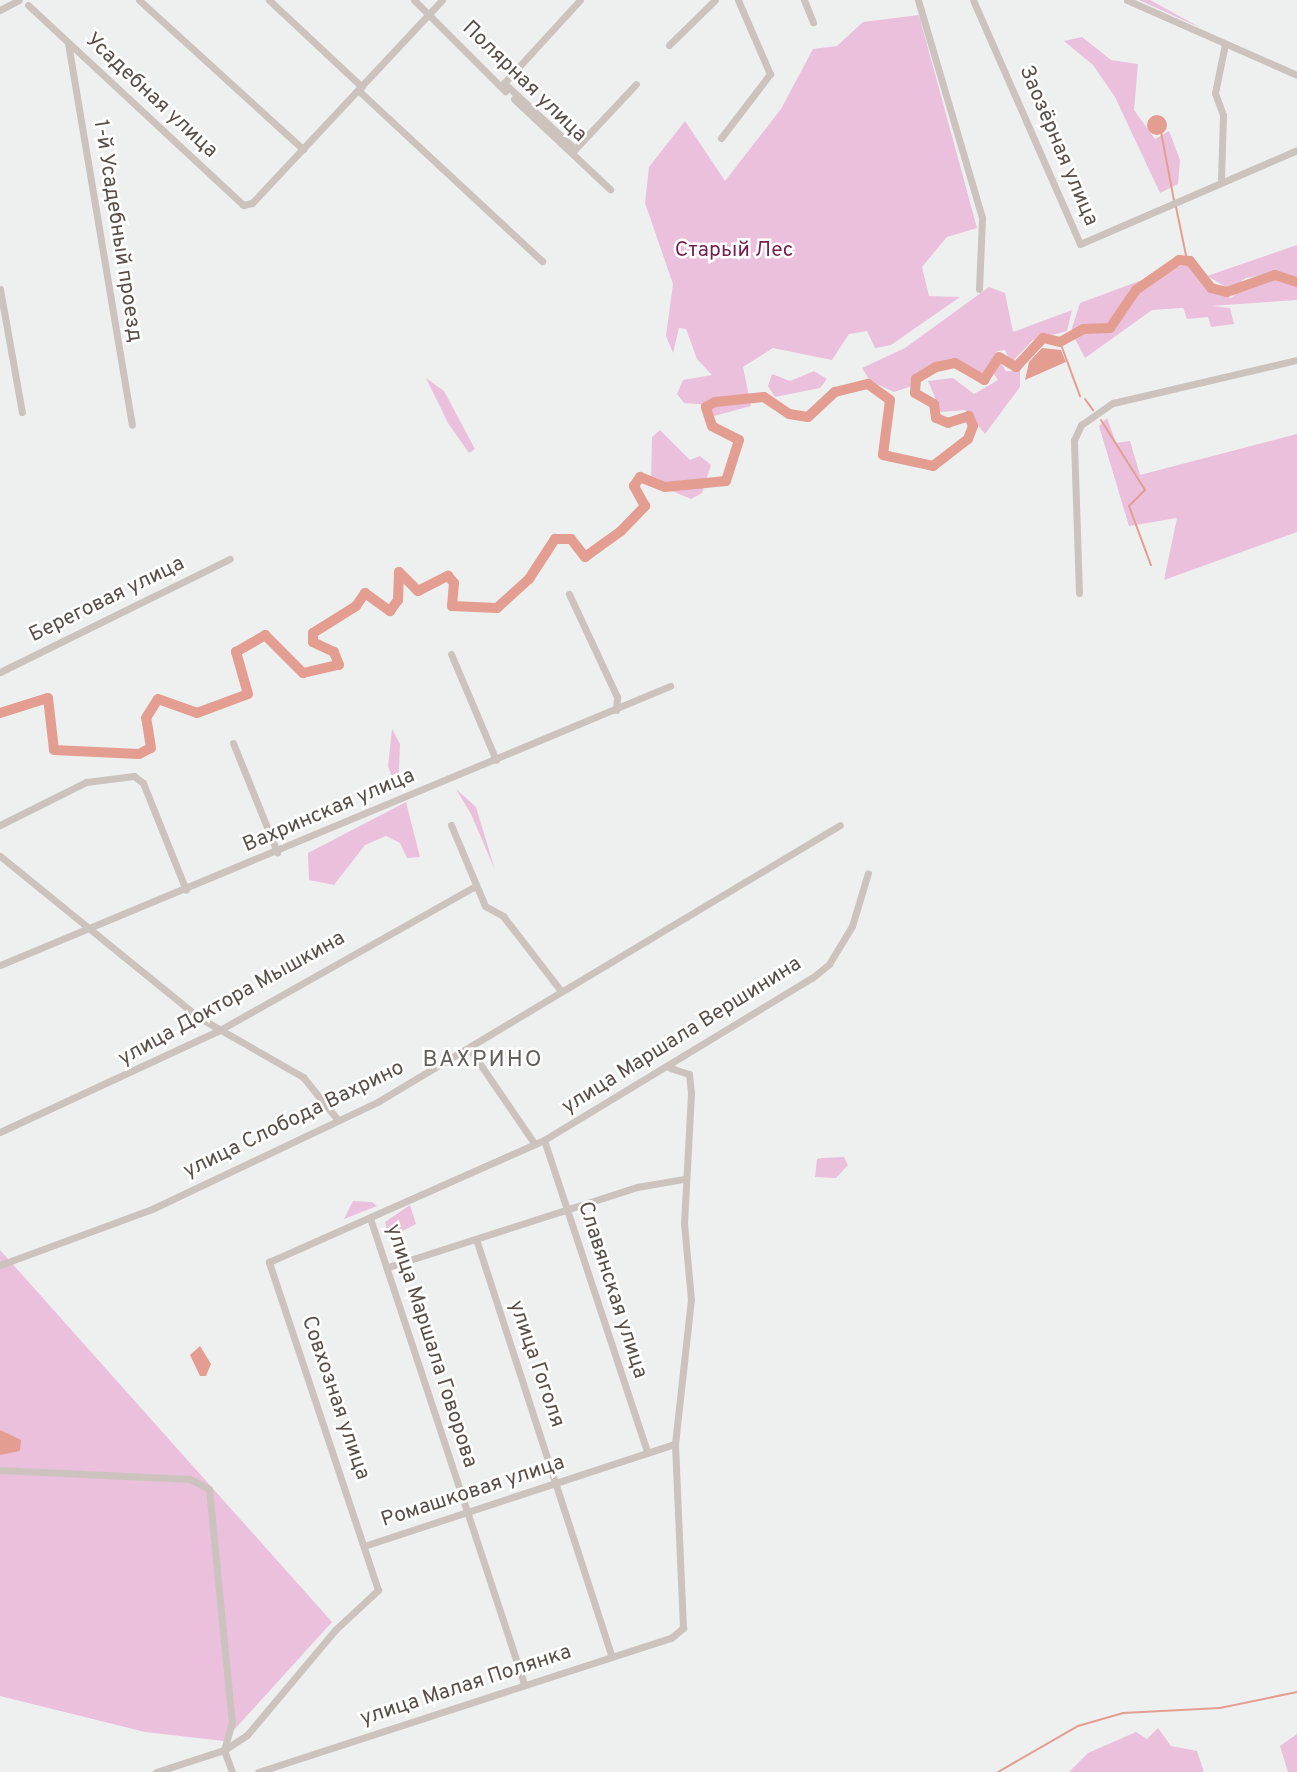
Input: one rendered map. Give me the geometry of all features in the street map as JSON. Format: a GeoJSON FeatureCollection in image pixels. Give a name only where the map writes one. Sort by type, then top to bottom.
{"type":"FeatureCollection","features":[{"type":"Feature","properties":{"kind":"street"},"geometry":{"type":"LineString","coordinates":[[0,10],[19,0]]}},
{"type":"Feature","properties":{"kind":"street"},"geometry":{"type":"LineString","coordinates":[[139,0],[303,149],[442,0]]}},
{"type":"Feature","properties":{"kind":"street"},"geometry":{"type":"LineString","coordinates":[[269,0],[542,261]]}},
{"type":"Feature","properties":{"kind":"street","name":"Полярная улица"},"geometry":{"type":"LineString","coordinates":[[414,0],[610,190]]}},
{"type":"Feature","properties":{"kind":"street","name":"Полярная улица"},"geometry":{"type":"LineString","coordinates":[[580,0],[504,83],[575,149],[636,84]]}},
{"type":"Feature","properties":{"kind":"street"},"geometry":{"type":"LineString","coordinates":[[669,45],[715,0]]}},
{"type":"Feature","properties":{"kind":"street"},"geometry":{"type":"LineString","coordinates":[[721,138],[771,74],[738,0]]}},
{"type":"Feature","properties":{"kind":"street"},"geometry":{"type":"LineString","coordinates":[[804,0],[813,22]]}},
{"type":"Feature","properties":{"kind":"street"},"geometry":{"type":"LineString","coordinates":[[918,0],[982,218],[979,289]]}},
{"type":"Feature","properties":{"kind":"street","name":"Заозёрная улица"},"geometry":{"type":"LineString","coordinates":[[973,0],[1080,244],[1221,179],[1297,150]]}},
{"type":"Feature","properties":{"kind":"street"},"geometry":{"type":"LineString","coordinates":[[1127,0],[1297,75]]}},
{"type":"Feature","properties":{"kind":"street","name":"Усадебная улица"},"geometry":{"type":"LineString","coordinates":[[28,5],[237,201],[252,203],[303,149]]}},
{"type":"Feature","properties":{"kind":"street","name":"1-й Усадебный проезд"},"geometry":{"type":"LineString","coordinates":[[68,42],[132,425]]}},
{"type":"Feature","properties":{"kind":"street"},"geometry":{"type":"LineString","coordinates":[[1221,179],[1223,116],[1215,93],[1225,44]]}},
{"type":"Feature","properties":{"kind":"street"},"geometry":{"type":"LineString","coordinates":[[0,289],[22,412]]}},
{"type":"Feature","properties":{"kind":"street"},"geometry":{"type":"LineString","coordinates":[[1079,593],[1074,440],[1081,425],[1113,403],[1297,360]]}},
{"type":"Feature","properties":{"kind":"street","name":"Береговая улица"},"geometry":{"type":"LineString","coordinates":[[0,671],[230,559]]}},
{"type":"Feature","properties":{"kind":"street"},"geometry":{"type":"LineString","coordinates":[[569,594],[617,697],[616,710]]}},
{"type":"Feature","properties":{"kind":"street"},"geometry":{"type":"LineString","coordinates":[[451,654],[496,760]]}},
{"type":"Feature","properties":{"kind":"street","name":"Вахринская улица"},"geometry":{"type":"LineString","coordinates":[[0,965],[186,890],[670,686]]}},
{"type":"Feature","properties":{"kind":"street"},"geometry":{"type":"LineString","coordinates":[[233,743],[277,852]]}},
{"type":"Feature","properties":{"kind":"street"},"geometry":{"type":"LineString","coordinates":[[0,825],[86,782],[134,776],[143,783],[186,890]]}},
{"type":"Feature","properties":{"kind":"street"},"geometry":{"type":"LineString","coordinates":[[451,825],[475,887],[561,991]]}},
{"type":"Feature","properties":{"kind":"street","name":"улица Слобода Вахрино"},"geometry":{"type":"LineString","coordinates":[[0,1265],[152,1209],[338,1120],[469,1048],[840,825]]}},
{"type":"Feature","properties":{"kind":"street"},"geometry":{"type":"LineString","coordinates":[[0,856],[218,1031],[303,1077],[338,1120]]}},
{"type":"Feature","properties":{"kind":"street","name":"улица Маршала Вершинина"},"geometry":{"type":"LineString","coordinates":[[269,1262],[544,1140],[669,1068],[829,964],[852,926],[868,873]]}},
{"type":"Feature","properties":{"kind":"street","name":"улица Доктора Мышкина"},"geometry":{"type":"LineString","coordinates":[[0,1132],[218,1031],[475,887]]}},
{"type":"Feature","properties":{"kind":"street"},"geometry":{"type":"LineString","coordinates":[[469,1048],[534,1143]]}},
{"type":"Feature","properties":{"kind":"street"},"geometry":{"type":"LineString","coordinates":[[669,1068],[689,1074],[684,1179],[691,1300],[675,1444]]}},
{"type":"Feature","properties":{"kind":"street","name":"Славянская улица"},"geometry":{"type":"LineString","coordinates":[[544,1140],[647,1451]]}},
{"type":"Feature","properties":{"kind":"street"},"geometry":{"type":"LineString","coordinates":[[388,1267],[477,1242],[568,1210],[684,1179]]}},
{"type":"Feature","properties":{"kind":"street","name":"улица Маршала Говорова"},"geometry":{"type":"LineString","coordinates":[[370,1218],[524,1684]]}},
{"type":"Feature","properties":{"kind":"street","name":"улица Гоголя"},"geometry":{"type":"LineString","coordinates":[[477,1242],[559,1482],[612,1657]]}},
{"type":"Feature","properties":{"kind":"street","name":"Совхозная улица"},"geometry":{"type":"LineString","coordinates":[[269,1262],[367,1545]]}},
{"type":"Feature","properties":{"kind":"street","name":"Ромашковая улица"},"geometry":{"type":"LineString","coordinates":[[156,1772],[224,1750],[247,1735],[335,1630],[378,1590],[367,1545],[468,1516],[647,1451],[675,1444]]}},
{"type":"Feature","properties":{"kind":"street","name":"улица Малая Полянка"},"geometry":{"type":"LineString","coordinates":[[258,1772],[612,1657],[683,1628],[675,1444]]}},
{"type":"Feature","properties":{"kind":"street"},"geometry":{"type":"LineString","coordinates":[[0,1470],[190,1479],[209,1489],[232,1722],[224,1750],[232,1772]]}},
{"type":"Feature","properties":{"kind":"green space"},"geometry":{"type":"Polygon","coordinates":[[[1139,0],[1150,0],[1201,28],[1139,0]]]}},
{"type":"Feature","properties":{"kind":"green space","name":"Старый Лес"},"geometry":{"type":"Polygon","coordinates":[[[919,15],[977,228],[947,237],[922,267],[929,296],[960,297],[891,345],[875,348],[867,331],[849,334],[832,360],[773,348],[743,367],[751,406],[714,416],[710,405],[684,403],[677,394],[683,380],[712,375],[697,359],[686,329],[679,328],[673,353],[666,336],[673,284],[645,203],[649,167],[685,121],[725,181],[781,109],[813,49],[837,46],[863,22],[919,15]]]}},
{"type":"Feature","properties":{"kind":"green space"},"geometry":{"type":"Polygon","coordinates":[[[1082,37],[1111,60],[1138,64],[1134,110],[1155,139],[1169,131],[1180,160],[1178,184],[1160,193],[1115,97],[1093,65],[1064,41],[1082,37]]]}},
{"type":"Feature","properties":{"kind":"green space"},"geometry":{"type":"Polygon","coordinates":[[[1297,245],[1297,279],[1279,272],[1246,278],[1230,289],[1207,276],[1297,245]]]}},
{"type":"Feature","properties":{"kind":"green space"},"geometry":{"type":"Polygon","coordinates":[[[1188,263],[1208,290],[1231,298],[1254,279],[1286,278],[1297,285],[1297,300],[1152,310],[1085,358],[1071,331],[1080,303],[1188,263]]]}},
{"type":"Feature","properties":{"kind":"green space"},"geometry":{"type":"Polygon","coordinates":[[[989,287],[1005,293],[1013,332],[1072,310],[1067,331],[1033,340],[1011,363],[1005,350],[997,351],[986,373],[977,375],[954,358],[916,373],[912,386],[894,392],[870,381],[862,368],[905,348],[989,287]]]}},
{"type":"Feature","properties":{"kind":"green space"},"geometry":{"type":"Polygon","coordinates":[[[1205,305],[1230,308],[1234,324],[1211,327],[1208,317],[1187,319],[1183,307],[1205,305]]]}},
{"type":"Feature","properties":{"kind":"green space"},"geometry":{"type":"Polygon","coordinates":[[[1000,362],[1006,371],[1020,371],[1020,387],[985,434],[965,410],[941,412],[928,381],[953,378],[974,394],[998,380],[993,372],[1000,362]]]}},
{"type":"Feature","properties":{"kind":"green space"},"geometry":{"type":"Polygon","coordinates":[[[814,371],[827,379],[820,388],[775,397],[768,386],[772,374],[790,381],[814,371]]]}},
{"type":"Feature","properties":{"kind":"green space"},"geometry":{"type":"Polygon","coordinates":[[[426,378],[444,391],[475,449],[469,453],[448,423],[426,378]]]}},
{"type":"Feature","properties":{"kind":"green space"},"geometry":{"type":"Polygon","coordinates":[[[1107,418],[1116,443],[1130,441],[1140,475],[1297,434],[1297,532],[1164,580],[1177,518],[1129,526],[1099,426],[1107,418]]]}},
{"type":"Feature","properties":{"kind":"green space"},"geometry":{"type":"Polygon","coordinates":[[[660,430],[690,460],[700,456],[711,465],[702,493],[691,499],[651,482],[652,437],[660,430]]]}},
{"type":"Feature","properties":{"kind":"green space"},"geometry":{"type":"Polygon","coordinates":[[[392,729],[400,744],[398,792],[388,766],[392,729]]]}},
{"type":"Feature","properties":{"kind":"green space"},"geometry":{"type":"Polygon","coordinates":[[[456,789],[476,807],[495,870],[471,814],[456,789]]]}},
{"type":"Feature","properties":{"kind":"green space"},"geometry":{"type":"Polygon","coordinates":[[[406,802],[420,857],[407,858],[400,843],[386,836],[365,845],[334,885],[309,880],[308,853],[406,802]]]}},
{"type":"Feature","properties":{"kind":"green space"},"geometry":{"type":"Polygon","coordinates":[[[844,1157],[848,1165],[836,1178],[815,1177],[817,1159],[844,1157]]]}},
{"type":"Feature","properties":{"kind":"green space"},"geometry":{"type":"Polygon","coordinates":[[[353,1201],[372,1202],[377,1206],[344,1219],[353,1201]]]}},
{"type":"Feature","properties":{"kind":"green space"},"geometry":{"type":"Polygon","coordinates":[[[410,1205],[416,1224],[389,1238],[385,1222],[410,1205]]]}},
{"type":"Feature","properties":{"kind":"green space"},"geometry":{"type":"Polygon","coordinates":[[[0,1250],[332,1622],[224,1741],[145,1732],[0,1696],[0,1250]]]}},
{"type":"Feature","properties":{"kind":"green space"},"geometry":{"type":"Polygon","coordinates":[[[1158,1728],[1171,1746],[1197,1751],[1204,1772],[1069,1772],[1088,1753],[1136,1732],[1147,1739],[1158,1728]]]}},
{"type":"Feature","properties":{"kind":"green space"},"geometry":{"type":"Polygon","coordinates":[[[1297,1734],[1297,1772],[1288,1772],[1280,1746],[1297,1734]]]}},
{"type":"Feature","properties":{"kind":"shaded area"},"geometry":{"type":"Polygon","coordinates":[[[1157,115],[1164,118],[1167,125],[1164,132],[1157,135],[1150,132],[1147,125],[1150,118],[1157,115]]]}},
{"type":"Feature","properties":{"kind":"shaded area"},"geometry":{"type":"Polygon","coordinates":[[[1042,348],[1061,350],[1066,362],[1025,380],[1029,362],[1042,348]]]}},
{"type":"Feature","properties":{"kind":"shaded area"},"geometry":{"type":"Polygon","coordinates":[[[200,1346],[211,1364],[206,1376],[200,1376],[190,1355],[200,1346]]]}},
{"type":"Feature","properties":{"kind":"shaded area"},"geometry":{"type":"Polygon","coordinates":[[[0,1430],[21,1440],[20,1451],[0,1455],[0,1430]]]}},
{"type":"Feature","properties":{"kind":"waterway"},"geometry":{"type":"LineString","coordinates":[[1161,132],[1174,200]]}},
{"type":"Feature","properties":{"kind":"waterway"},"geometry":{"type":"LineString","coordinates":[[1176,207],[1187,260]]}},
{"type":"Feature","properties":{"kind":"waterway"},"geometry":{"type":"LineString","coordinates":[[0,713],[48,698],[54,750],[139,754],[151,748],[146,718],[158,699],[197,713],[248,694],[236,652],[265,635],[303,673],[339,665],[334,652],[313,642],[313,633],[356,606],[365,593],[390,611],[398,600],[399,572],[418,591],[448,576],[454,583],[452,606],[497,608],[529,579],[555,539],[571,539],[585,557],[621,531],[645,506],[634,486],[640,477],[665,487],[726,481],[739,440],[712,426],[706,407],[715,402],[764,397],[789,414],[808,417],[835,392],[868,384],[890,400],[883,455],[933,466],[968,439],[973,426],[969,416],[948,423],[936,418],[934,404],[915,393],[916,379],[936,367],[955,363],[984,380],[999,357],[1016,367],[1043,338],[1060,342],[1083,329],[1110,328],[1136,290],[1179,260],[1190,261],[1211,288],[1227,292],[1275,275],[1297,282]]}},
{"type":"Feature","properties":{"kind":"waterway"},"geometry":{"type":"LineString","coordinates":[[1060,342],[1080,396]]}},
{"type":"Feature","properties":{"kind":"waterway"},"geometry":{"type":"LineString","coordinates":[[1085,399],[1093,410]]}},
{"type":"Feature","properties":{"kind":"waterway"},"geometry":{"type":"LineString","coordinates":[[1101,420],[1145,490],[1129,506],[1151,565]]}},
{"type":"Feature","properties":{"kind":"waterway"},"geometry":{"type":"LineString","coordinates":[[998,1772],[1078,1726],[1123,1713],[1220,1708],[1297,1692]]}},
{"type":"Feature","properties":{"kind":"district","name":"ВАХРИНО"},"geometry":{"type":"Point","coordinates":[483,1061]}}]}
